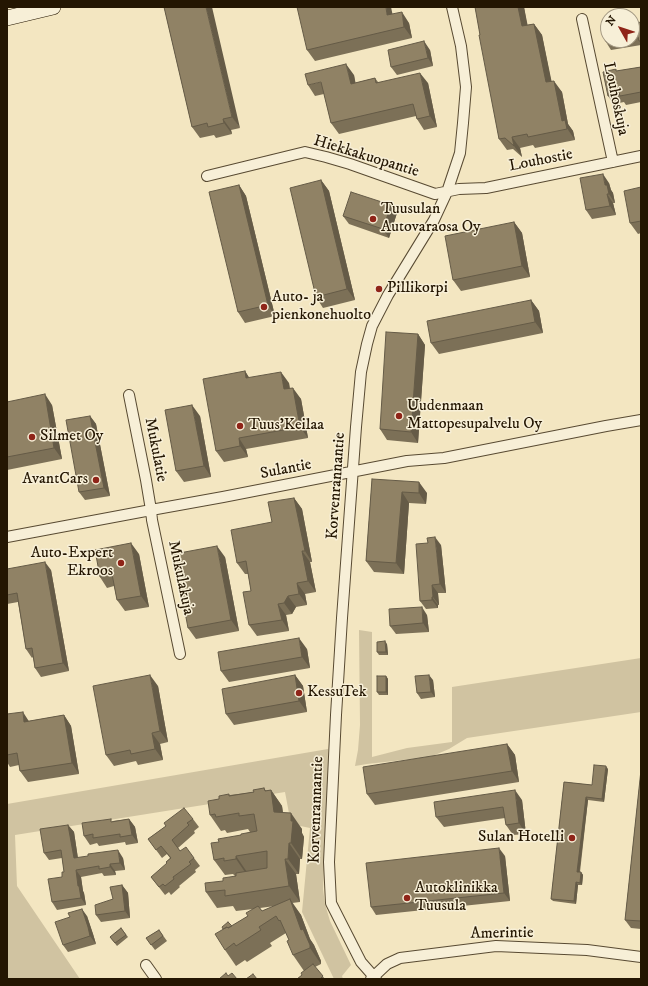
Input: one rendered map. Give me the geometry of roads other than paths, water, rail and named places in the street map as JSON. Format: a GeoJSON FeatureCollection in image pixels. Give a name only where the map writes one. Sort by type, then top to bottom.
{"type":"FeatureCollection","features":[{"type":"Feature","properties":{"kind":"street"},"geometry":{"type":"LineString","coordinates":[[7,18],[53,7]]}},
{"type":"Feature","properties":{"kind":"street","name":"Korvenrannantie"},"geometry":{"type":"LineString","coordinates":[[373,978],[361,962],[332,903],[329,862],[341,640],[361,372],[372,326],[388,295],[434,220],[447,192],[460,153],[466,87],[461,46],[452,7]]}},
{"type":"Feature","properties":{"kind":"street","name":"Louhoskuja"},"geometry":{"type":"LineString","coordinates":[[582,19],[613,162]]}},
{"type":"Feature","properties":{"kind":"street","name":"Hiekkakuopantie"},"geometry":{"type":"LineString","coordinates":[[207,176],[305,152],[342,162],[435,194],[447,192]]}},
{"type":"Feature","properties":{"kind":"street","name":"Louhostie"},"geometry":{"type":"LineString","coordinates":[[447,192],[459,189],[486,188],[641,156]]}},
{"type":"Feature","properties":{"kind":"street","name":"Mukulatie"},"geometry":{"type":"LineString","coordinates":[[129,395],[151,510]]}},
{"type":"Feature","properties":{"kind":"street","name":"Sulantie"},"geometry":{"type":"LineString","coordinates":[[7,537],[353,471],[408,461],[444,458],[641,420]]}},
{"type":"Feature","properties":{"kind":"street","name":"Mukulakuja"},"geometry":{"type":"LineString","coordinates":[[151,510],[180,654]]}},
{"type":"Feature","properties":{"kind":"street","name":"Amerintie"},"geometry":{"type":"LineString","coordinates":[[373,978],[387,964],[400,958],[496,946],[587,950],[641,957]]}},
{"type":"Feature","properties":{"kind":"street"},"geometry":{"type":"LineString","coordinates":[[146,965],[156,979]]}},
{"type":"Feature","properties":{"kind":"place","name":"Tuusulan Autovaraosa Oy"},"geometry":{"type":"Point","coordinates":[373,219]}},
{"type":"Feature","properties":{"kind":"place","name":"Pillikorpi"},"geometry":{"type":"Point","coordinates":[379,289]}},
{"type":"Feature","properties":{"kind":"place","name":"Auto- ja pienkonehuolto"},"geometry":{"type":"Point","coordinates":[264,307]}},
{"type":"Feature","properties":{"kind":"place","name":"Uudenmaan Mattopesupalvelu Oy"},"geometry":{"type":"Point","coordinates":[399,416]}},
{"type":"Feature","properties":{"kind":"place","name":"Tuus'Keilaa"},"geometry":{"type":"Point","coordinates":[240,426]}},
{"type":"Feature","properties":{"kind":"place","name":"Silmet Oy"},"geometry":{"type":"Point","coordinates":[32,437]}},
{"type":"Feature","properties":{"kind":"place","name":"AvantCars"},"geometry":{"type":"Point","coordinates":[96,480]}},
{"type":"Feature","properties":{"kind":"place","name":"Auto-Expert Ekroos"},"geometry":{"type":"Point","coordinates":[121,563]}},
{"type":"Feature","properties":{"kind":"place","name":"KessuTek"},"geometry":{"type":"Point","coordinates":[299,693]}},
{"type":"Feature","properties":{"kind":"place","name":"Sulan Hotelli"},"geometry":{"type":"Point","coordinates":[572,838]}},
{"type":"Feature","properties":{"kind":"place","name":"Autoklinikka Tuusula"},"geometry":{"type":"Point","coordinates":[407,898]}}]}
